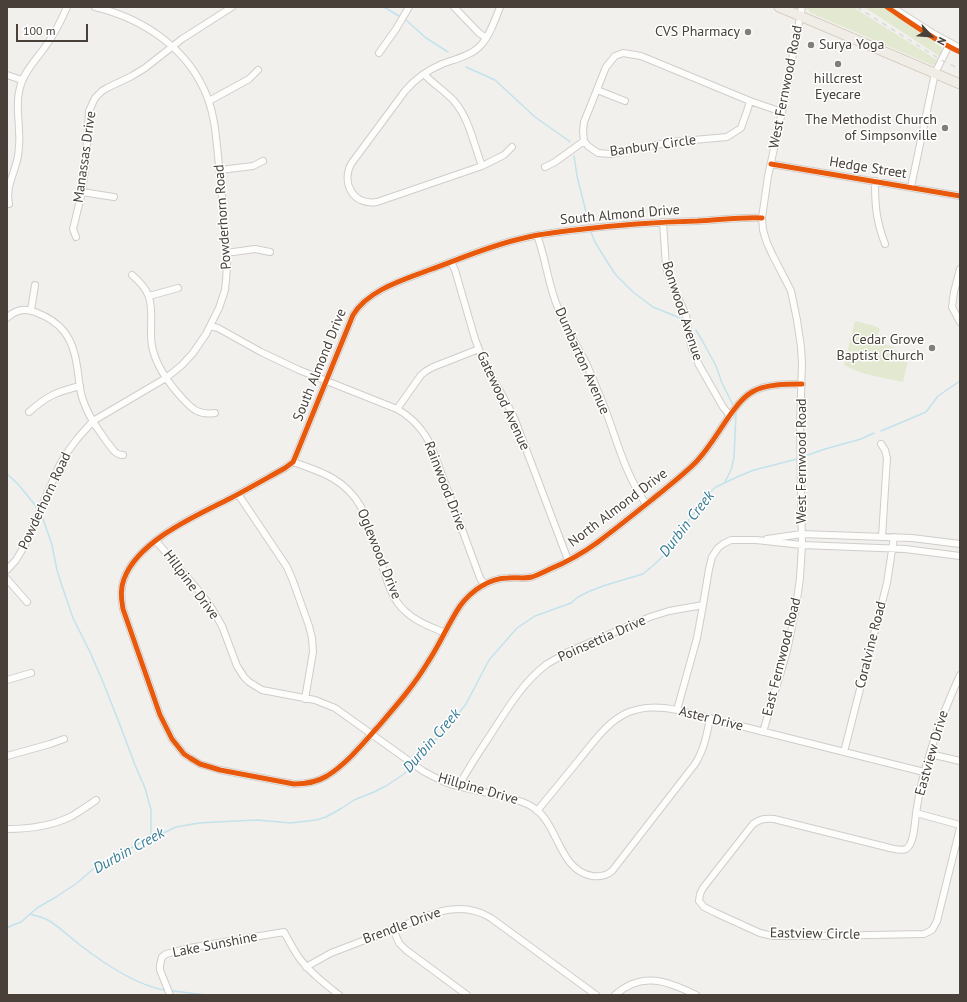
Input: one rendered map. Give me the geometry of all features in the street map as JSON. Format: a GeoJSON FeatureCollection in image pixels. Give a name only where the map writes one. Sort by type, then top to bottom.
{"type":"FeatureCollection","features":[{"type":"Feature","properties":{"kind":"main road"},"geometry":{"type":"LineString","coordinates":[[779,7],[801,12],[960,84]]}},
{"type":"Feature","properties":{"kind":"street"},"geometry":{"type":"LineString","coordinates":[[9,204],[8,188],[15,169],[19,148],[20,134],[18,93],[22,80],[31,64],[52,36],[67,7]]}},
{"type":"Feature","properties":{"kind":"street","name":"Powderhorn Road"},"geometry":{"type":"LineString","coordinates":[[7,570],[16,560],[25,545],[55,476],[66,454],[77,439],[93,421],[166,378],[182,365],[202,341],[219,308],[225,290],[227,270],[220,170],[215,130],[209,100],[193,69],[182,55],[163,37],[110,9],[95,7]]}},
{"type":"Feature","properties":{"kind":"street","name":"Manassas Drive"},"geometry":{"type":"LineString","coordinates":[[76,237],[73,229],[82,192],[86,162],[88,118],[93,102],[98,95],[107,88],[145,68],[173,46],[232,7]]}},
{"type":"Feature","properties":{"kind":"street"},"geometry":{"type":"LineString","coordinates":[[379,53],[409,7]]}},
{"type":"Feature","properties":{"kind":"street"},"geometry":{"type":"LineString","coordinates":[[454,7],[479,33],[486,38]]}},
{"type":"Feature","properties":{"kind":"street"},"geometry":{"type":"LineString","coordinates":[[500,7],[486,38],[481,45],[472,52],[434,68],[424,74],[414,81],[405,91],[351,164],[348,171],[348,184],[351,191],[358,199],[364,202],[373,203],[482,166],[504,155],[512,147]]}},
{"type":"Feature","properties":{"kind":"street"},"geometry":{"type":"LineString","coordinates":[[892,7],[960,48]]}},
{"type":"Feature","properties":{"kind":"street","name":"West Fernwood Road"},"geometry":{"type":"LineString","coordinates":[[801,12],[771,164],[762,218],[763,230],[767,243],[793,298],[801,347],[802,384],[800,426],[802,534]]}},
{"type":"Feature","properties":{"kind":"street"},"geometry":{"type":"LineString","coordinates":[[911,187],[936,73],[950,43]]}},
{"type":"Feature","properties":{"kind":"street"},"geometry":{"type":"LineString","coordinates":[[545,167],[555,162],[584,141],[584,122],[606,67],[615,56],[623,53],[641,56],[750,101],[782,112]]}},
{"type":"Feature","properties":{"kind":"street"},"geometry":{"type":"LineString","coordinates":[[209,100],[249,79],[258,70]]}},
{"type":"Feature","properties":{"kind":"street"},"geometry":{"type":"LineString","coordinates":[[424,74],[431,82],[448,95],[460,108],[482,166]]}},
{"type":"Feature","properties":{"kind":"street"},"geometry":{"type":"LineString","coordinates":[[7,75],[22,80]]}},
{"type":"Feature","properties":{"kind":"street"},"geometry":{"type":"LineString","coordinates":[[597,90],[625,101]]}},
{"type":"Feature","properties":{"kind":"street","name":"Banbury Circle"},"geometry":{"type":"LineString","coordinates":[[584,141],[598,153],[611,154],[672,142],[727,137],[740,128],[750,101]]}},
{"type":"Feature","properties":{"kind":"street"},"geometry":{"type":"LineString","coordinates":[[220,170],[253,166],[263,161]]}},
{"type":"Feature","properties":{"kind":"street","name":"Hedge Street"},"geometry":{"type":"LineString","coordinates":[[771,164],[960,196]]}},
{"type":"Feature","properties":{"kind":"street"},"geometry":{"type":"LineString","coordinates":[[876,181],[876,206],[878,222],[885,244]]}},
{"type":"Feature","properties":{"kind":"street"},"geometry":{"type":"LineString","coordinates":[[82,192],[114,198]]}},
{"type":"Feature","properties":{"kind":"street","name":"South Almond Drive"},"geometry":{"type":"LineString","coordinates":[[293,462],[353,315],[362,303],[377,292],[392,284],[506,242],[537,235],[636,224],[762,218]]}},
{"type":"Feature","properties":{"kind":"street","name":"Bonwood Avenue"},"geometry":{"type":"LineString","coordinates":[[663,222],[666,267],[672,285],[686,315],[692,349],[699,365],[723,407],[730,416]]}},
{"type":"Feature","properties":{"kind":"street","name":"Dumbarton Avenue"},"geometry":{"type":"LineString","coordinates":[[537,235],[542,248],[558,308],[603,403],[627,468],[646,504]]}},
{"type":"Feature","properties":{"kind":"street"},"geometry":{"type":"LineString","coordinates":[[226,253],[255,250],[270,252]]}},
{"type":"Feature","properties":{"kind":"street","name":"Gatewood Avenue"},"geometry":{"type":"LineString","coordinates":[[451,262],[455,270],[475,339],[484,361],[515,420],[568,560]]}},
{"type":"Feature","properties":{"kind":"street"},"geometry":{"type":"LineString","coordinates":[[960,270],[957,292],[952,307],[960,322]]}},
{"type":"Feature","properties":{"kind":"street"},"geometry":{"type":"LineString","coordinates":[[132,275],[149,296],[151,306],[152,347],[156,360],[166,378],[193,409],[207,414],[214,413]]}},
{"type":"Feature","properties":{"kind":"street"},"geometry":{"type":"LineString","coordinates":[[31,310],[35,285]]}},
{"type":"Feature","properties":{"kind":"street"},"geometry":{"type":"LineString","coordinates":[[149,296],[178,288]]}},
{"type":"Feature","properties":{"kind":"street"},"geometry":{"type":"LineString","coordinates":[[7,318],[18,310],[31,310],[51,319],[60,327],[67,336],[75,352],[83,401],[88,412],[115,452],[119,455],[123,455]]}},
{"type":"Feature","properties":{"kind":"street","name":"Rainwood Drive"},"geometry":{"type":"LineString","coordinates":[[210,326],[218,328],[282,362],[397,409],[414,421],[429,441],[480,578],[484,584]]}},
{"type":"Feature","properties":{"kind":"street"},"geometry":{"type":"LineString","coordinates":[[397,409],[421,375],[426,371],[479,349]]}},
{"type":"Feature","properties":{"kind":"street","name":"North Almond Drive"},"geometry":{"type":"LineString","coordinates":[[156,541],[134,562],[127,572],[121,589],[122,601],[125,615],[160,715],[175,743],[184,754],[200,764],[220,770],[255,777],[288,783],[305,784],[319,780],[333,772],[352,755],[372,733],[415,683],[429,662],[462,604],[471,594],[484,584],[494,580],[504,578],[532,577],[568,560],[596,543],[694,464],[704,453],[746,396],[754,390],[764,387],[786,384],[802,384]]}},
{"type":"Feature","properties":{"kind":"street"},"geometry":{"type":"LineString","coordinates":[[29,412],[52,395],[80,386]]}},
{"type":"Feature","properties":{"kind":"street"},"geometry":{"type":"LineString","coordinates":[[881,444],[885,450],[887,458],[882,537]]}},
{"type":"Feature","properties":{"kind":"street"},"geometry":{"type":"LineString","coordinates":[[156,541],[185,522],[285,468],[293,462]]}},
{"type":"Feature","properties":{"kind":"street","name":"Oglewood Drive"},"geometry":{"type":"LineString","coordinates":[[293,462],[332,477],[350,491],[361,507],[393,596],[404,611],[412,617],[445,634]]}},
{"type":"Feature","properties":{"kind":"street"},"geometry":{"type":"LineString","coordinates":[[238,494],[287,567],[310,626],[313,652],[305,699]]}},
{"type":"Feature","properties":{"kind":"street"},"geometry":{"type":"LineString","coordinates":[[677,710],[697,638],[710,562],[718,548],[725,542],[731,540],[759,540],[802,534],[912,538],[960,544]]}},
{"type":"Feature","properties":{"kind":"street","name":"East Fernwood Road"},"geometry":{"type":"LineString","coordinates":[[763,732],[787,651],[796,607],[799,590],[802,534]]}},
{"type":"Feature","properties":{"kind":"street","name":"Coralvine Road"},"geometry":{"type":"LineString","coordinates":[[844,752],[887,583],[894,537]]}},
{"type":"Feature","properties":{"kind":"street"},"geometry":{"type":"LineString","coordinates":[[759,540],[802,546],[919,550],[960,556]]}},
{"type":"Feature","properties":{"kind":"street","name":"Hillpine Drive"},"geometry":{"type":"LineString","coordinates":[[156,541],[211,607],[222,626],[236,666],[253,686],[262,690],[321,702],[335,708],[372,733],[417,767],[434,777],[449,784],[517,800],[537,810],[548,823],[565,856],[578,870],[583,873],[595,876],[605,875],[616,866],[698,759],[705,744],[710,718]]}},
{"type":"Feature","properties":{"kind":"street"},"geometry":{"type":"LineString","coordinates":[[7,579],[27,602]]}},
{"type":"Feature","properties":{"kind":"street","name":"Poinsettia Drive"},"geometry":{"type":"LineString","coordinates":[[459,786],[511,704],[527,684],[546,665],[568,652],[650,617],[669,611],[703,605]]}},
{"type":"Feature","properties":{"kind":"street"},"geometry":{"type":"LineString","coordinates":[[7,680],[31,673]]}},
{"type":"Feature","properties":{"kind":"street","name":"Eastview Drive"},"geometry":{"type":"LineString","coordinates":[[960,675],[940,721],[924,772],[916,813],[960,825]]}},
{"type":"Feature","properties":{"kind":"street","name":"Aster Drive"},"geometry":{"type":"LineString","coordinates":[[537,810],[606,728],[615,720],[628,713],[643,708],[658,707],[677,710],[924,772]]}},
{"type":"Feature","properties":{"kind":"street"},"geometry":{"type":"LineString","coordinates":[[7,756],[64,740]]}},
{"type":"Feature","properties":{"kind":"street"},"geometry":{"type":"LineString","coordinates":[[930,754],[960,761]]}},
{"type":"Feature","properties":{"kind":"street"},"geometry":{"type":"LineString","coordinates":[[7,830],[39,827],[53,823],[70,816],[96,800]]}},
{"type":"Feature","properties":{"kind":"street","name":"Eastview Circle"},"geometry":{"type":"LineString","coordinates":[[916,813],[910,845],[901,850],[774,819],[765,818],[760,820],[753,824],[703,888],[699,901],[704,907],[716,913],[772,936],[924,934],[929,932],[937,921],[960,828]]}},
{"type":"Feature","properties":{"kind":"street","name":"Brendle Drive"},"geometry":{"type":"LineString","coordinates":[[306,967],[331,953],[438,912],[446,910],[471,910],[480,912],[492,918],[596,995]]}},
{"type":"Feature","properties":{"kind":"street"},"geometry":{"type":"LineString","coordinates":[[392,929],[399,943],[406,950],[467,995]]}},
{"type":"Feature","properties":{"kind":"street","name":"Lake Sunshine"},"geometry":{"type":"LineString","coordinates":[[170,995],[160,970],[162,958],[166,954],[189,948],[284,932],[306,967]]}},
{"type":"Feature","properties":{"kind":"street"},"geometry":{"type":"LineString","coordinates":[[306,967],[339,995]]}},
{"type":"Feature","properties":{"kind":"street"},"geometry":{"type":"LineString","coordinates":[[615,995],[630,984],[649,981],[673,985],[696,995]]}},
{"type":"Feature","properties":{"kind":"green space"},"geometry":{"type":"Polygon","coordinates":[[[807,7],[853,7],[937,60],[936,64],[932,65],[811,13],[807,7]]]}},
{"type":"Feature","properties":{"kind":"green space"},"geometry":{"type":"Polygon","coordinates":[[[864,7],[884,7],[941,44],[941,53],[939,56],[864,7]]]}},
{"type":"Feature","properties":{"kind":"green space"},"geometry":{"type":"Polygon","coordinates":[[[855,321],[875,326],[880,329],[876,341],[893,347],[894,350],[909,357],[903,382],[865,374],[844,365],[855,321]]]}},
{"type":"Feature","properties":{"kind":"waterway"},"geometry":{"type":"LineString","coordinates":[[384,7],[399,16]]}},
{"type":"Feature","properties":{"kind":"waterway"},"geometry":{"type":"LineString","coordinates":[[406,20],[426,38],[448,52]]}},
{"type":"Feature","properties":{"kind":"waterway"},"geometry":{"type":"LineString","coordinates":[[466,67],[495,80],[535,117],[570,142]]}},
{"type":"Feature","properties":{"kind":"waterway"},"geometry":{"type":"LineString","coordinates":[[574,156],[577,176],[589,224]]}},
{"type":"Feature","properties":{"kind":"waterway"},"geometry":{"type":"LineString","coordinates":[[590,230],[595,242],[613,271],[633,292],[653,307],[684,321]]}},
{"type":"Feature","properties":{"kind":"waterway"},"geometry":{"type":"LineString","coordinates":[[696,330],[716,366],[722,383],[733,405]]}},
{"type":"Feature","properties":{"kind":"waterway","name":"Durbin Creek"},"geometry":{"type":"LineString","coordinates":[[881,431],[926,412],[938,396],[960,381]]}},
{"type":"Feature","properties":{"kind":"waterway"},"geometry":{"type":"LineString","coordinates":[[725,482],[731,470],[734,458],[736,413]]}},
{"type":"Feature","properties":{"kind":"waterway","name":"Durbin Creek"},"geometry":{"type":"LineString","coordinates":[[805,456],[861,439],[874,433]]}},
{"type":"Feature","properties":{"kind":"waterway","name":"Durbin Creek"},"geometry":{"type":"LineString","coordinates":[[415,762],[466,704],[489,660],[517,628],[535,616],[571,603],[578,597],[590,591],[643,574],[670,549],[685,525],[711,491],[716,487],[754,470],[797,459]]}},
{"type":"Feature","properties":{"kind":"waterway"},"geometry":{"type":"LineString","coordinates":[[7,474],[18,484],[37,509]]}},
{"type":"Feature","properties":{"kind":"waterway"},"geometry":{"type":"LineString","coordinates":[[42,516],[52,545],[57,570],[73,618],[103,682],[145,788],[151,810],[151,837]]}},
{"type":"Feature","properties":{"kind":"waterway","name":"Durbin Creek"},"geometry":{"type":"LineString","coordinates":[[7,928],[21,922],[37,908],[77,883],[105,861],[151,837],[155,837],[176,827],[199,823],[258,820],[290,823],[316,820],[326,817],[354,800],[386,786],[404,774],[413,765]]}},
{"type":"Feature","properties":{"kind":"waterway"},"geometry":{"type":"LineString","coordinates":[[30,914],[52,922],[89,952],[120,972],[142,983],[164,990]]}},
{"type":"Feature","properties":{"kind":"waterway"},"geometry":{"type":"LineString","coordinates":[[173,991],[206,995]]}},
{"type":"Feature","properties":{"kind":"railway"},"geometry":{"type":"LineString","coordinates":[[857,7],[941,60],[960,69]]}},
{"type":"Feature","properties":{"kind":"cycle path"},"geometry":{"type":"LineString","coordinates":[[887,7],[932,37],[960,52]]}},
{"type":"Feature","properties":{"kind":"cycle path"},"geometry":{"type":"LineString","coordinates":[[771,164],[960,196]]}},
{"type":"Feature","properties":{"kind":"cycle path"},"geometry":{"type":"LineString","coordinates":[[762,218],[621,225],[543,234],[488,248],[408,278],[377,292],[360,306],[353,315],[293,462],[229,499],[200,513],[154,541],[131,565],[124,579],[121,594],[123,609],[160,715],[172,739],[184,754],[190,758],[200,764],[220,770],[294,784],[303,784],[319,780],[327,776],[341,766],[353,754],[404,697],[432,655],[460,606],[469,595],[481,586],[494,580],[532,577],[587,550],[673,483],[691,467],[705,451],[735,408],[752,392],[763,387],[783,384],[802,384]]}},
{"type":"Feature","properties":{"kind":"place","name":"CVS Pharmacy"},"geometry":{"type":"Point","coordinates":[748,32]}},
{"type":"Feature","properties":{"kind":"place","name":"Surya Yoga"},"geometry":{"type":"Point","coordinates":[811,45]}},
{"type":"Feature","properties":{"kind":"place","name":"hillcrest Eyecare"},"geometry":{"type":"Point","coordinates":[838,64]}},
{"type":"Feature","properties":{"kind":"place","name":"The Methodist Church of Simpsonville"},"geometry":{"type":"Point","coordinates":[945,128]}},
{"type":"Feature","properties":{"kind":"place","name":"Cedar Grove Baptist Church"},"geometry":{"type":"Point","coordinates":[932,348]}}]}
